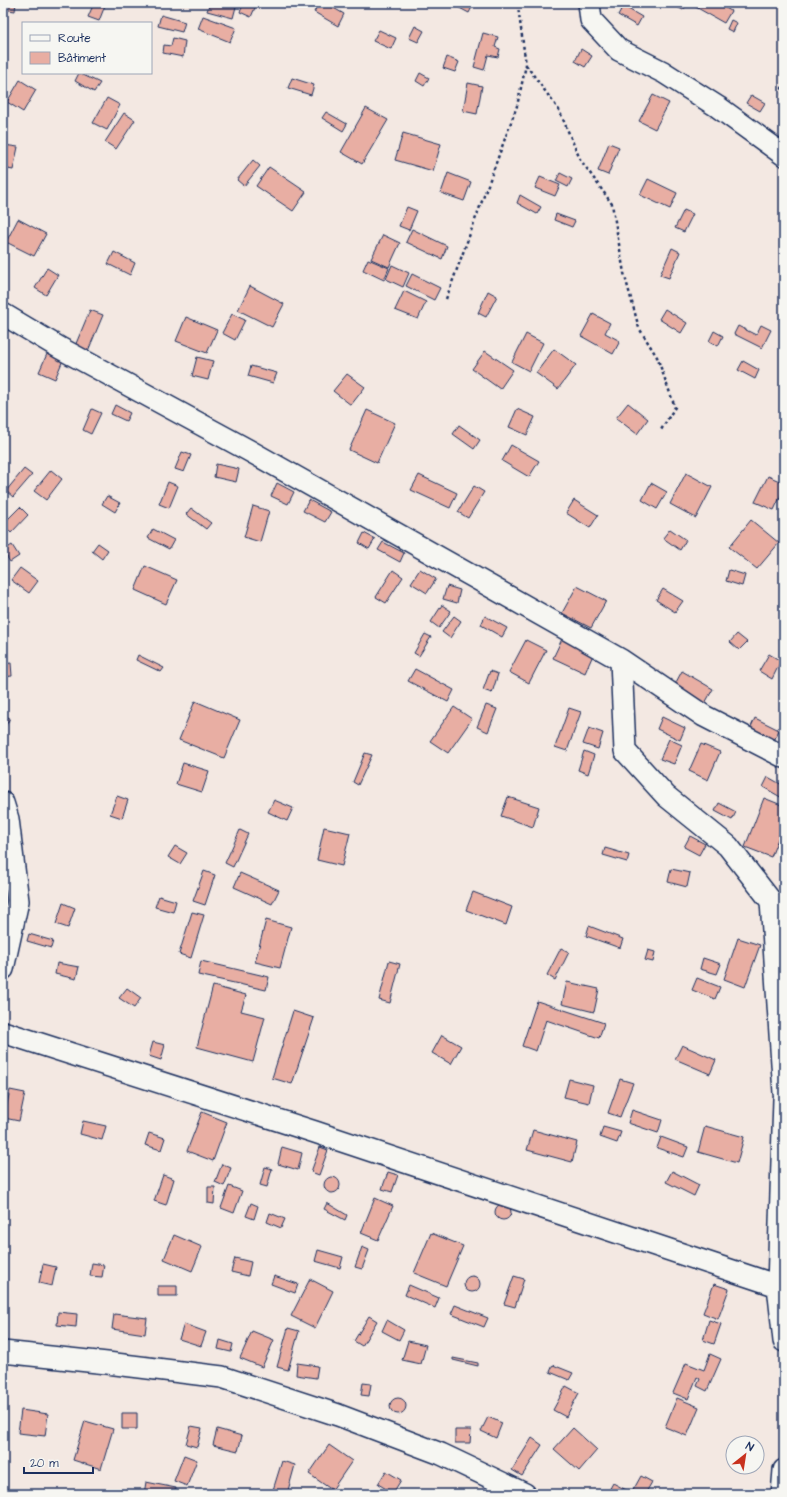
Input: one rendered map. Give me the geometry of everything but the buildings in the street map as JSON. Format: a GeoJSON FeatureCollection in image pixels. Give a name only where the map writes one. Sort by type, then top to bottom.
{"type":"FeatureCollection","features":[{"type":"Feature","properties":{"kind":"street"},"geometry":{"type":"LineString","coordinates":[[590,3],[591,20],[619,50],[663,72],[718,107],[784,155]]}},
{"type":"Feature","properties":{"kind":"street"},"geometry":{"type":"LineString","coordinates":[[3,314],[60,348],[248,450],[621,660],[704,716],[784,757]]}},
{"type":"Feature","properties":{"kind":"street"},"geometry":{"type":"LineString","coordinates":[[621,660],[625,751],[666,796],[728,846],[771,901],[784,1093]]}},
{"type":"Feature","properties":{"kind":"street"},"geometry":{"type":"LineString","coordinates":[[3,803],[8,819],[18,902],[3,969]]}},
{"type":"Feature","properties":{"kind":"street"},"geometry":{"type":"LineString","coordinates":[[3,1032],[315,1132],[781,1287]]}},
{"type":"Feature","properties":{"kind":"street"},"geometry":{"type":"LineString","coordinates":[[784,1099],[781,1287],[784,1341]]}},
{"type":"Feature","properties":{"kind":"street"},"geometry":{"type":"LineString","coordinates":[[3,1352],[107,1362],[222,1377],[338,1415],[434,1452],[525,1494]]}},
{"type":"Feature","properties":{"kind":"street"},"geometry":{"type":"LineString","coordinates":[[782,1494],[784,1470]]}},
{"type":"Feature","properties":{"kind":"path"},"geometry":{"type":"LineString","coordinates":[[446,299],[517,106],[526,66],[518,7],[519,3]]}},
{"type":"Feature","properties":{"kind":"path"},"geometry":{"type":"LineString","coordinates":[[526,66],[559,110],[580,159],[612,204],[624,273],[639,328],[657,357],[675,407],[662,430]]}},
{"type":"Feature","properties":{"kind":"path"},"geometry":{"type":"LineString","coordinates":[[784,81],[782,88],[784,103]]}}]}
